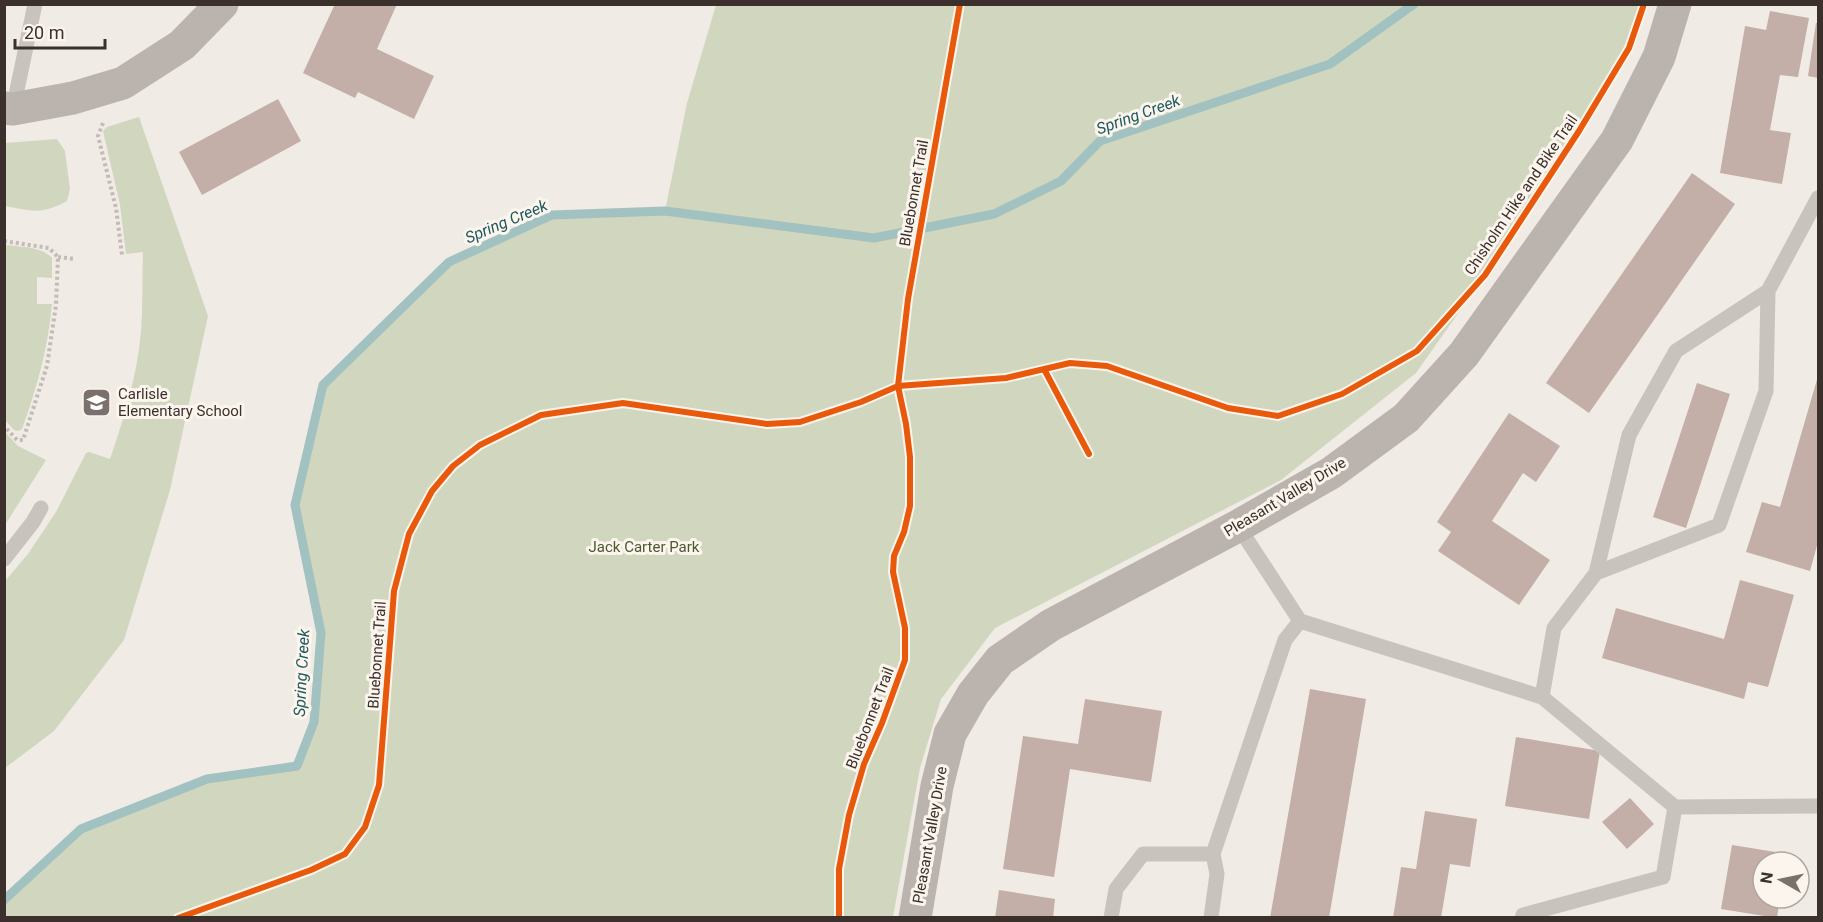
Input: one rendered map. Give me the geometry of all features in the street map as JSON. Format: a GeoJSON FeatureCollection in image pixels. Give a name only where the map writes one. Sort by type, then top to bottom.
{"type":"FeatureCollection","features":[{"type":"Feature","properties":{"kind":"street"},"geometry":{"type":"LineString","coordinates":[[9,108],[73,98],[123,83],[182,45],[222,4]]}},
{"type":"Feature","properties":{"kind":"street","name":"Pleasant Valley Drive"},"geometry":{"type":"LineString","coordinates":[[915,918],[937,786],[950,734],[972,694],[1000,660],[1051,625],[1238,526],[1331,473],[1406,418],[1464,354],[1617,140],[1659,57],[1675,4]]}},
{"type":"Feature","properties":{"kind":"lane"},"geometry":{"type":"LineString","coordinates":[[9,108],[35,4]]}},
{"type":"Feature","properties":{"kind":"lane"},"geometry":{"type":"LineString","coordinates":[[1596,573],[1719,525],[1766,391],[1768,291],[1818,198]]}},
{"type":"Feature","properties":{"kind":"lane"},"geometry":{"type":"LineString","coordinates":[[1542,697],[1554,628],[1596,573],[1629,435],[1676,351],[1768,291]]}},
{"type":"Feature","properties":{"kind":"lane"},"geometry":{"type":"LineString","coordinates":[[4,559],[41,508]]}},
{"type":"Feature","properties":{"kind":"lane"},"geometry":{"type":"LineString","coordinates":[[1238,526],[1300,621],[1542,697],[1675,807],[1818,807]]}},
{"type":"Feature","properties":{"kind":"lane"},"geometry":{"type":"LineString","coordinates":[[1211,918],[1217,874],[1212,854],[1285,640],[1300,621]]}},
{"type":"Feature","properties":{"kind":"lane"},"geometry":{"type":"LineString","coordinates":[[1522,918],[1523,915],[1662,877],[1675,807]]}},
{"type":"Feature","properties":{"kind":"lane"},"geometry":{"type":"LineString","coordinates":[[1111,918],[1116,889],[1143,855],[1212,854]]}},
{"type":"Feature","properties":{"kind":"path"},"geometry":{"type":"LineString","coordinates":[[104,123],[98,136],[116,208],[122,255]]}},
{"type":"Feature","properties":{"kind":"path"},"geometry":{"type":"LineString","coordinates":[[4,241],[49,248],[58,257],[75,259]]}},
{"type":"Feature","properties":{"kind":"path"},"geometry":{"type":"LineString","coordinates":[[4,426],[17,440],[23,440],[47,366],[56,305],[58,257]]}},
{"type":"Feature","properties":{"kind":"green space","name":"Jack Carter Park"},"geometry":{"type":"Polygon","coordinates":[[[716,5],[1644,5],[1629,48],[1579,131],[1485,275],[1416,373],[1281,480],[995,628],[941,699],[920,768],[893,917],[5,917],[5,900],[81,829],[207,779],[297,766],[314,722],[321,633],[295,505],[323,385],[449,262],[552,215],[665,211],[687,103],[716,5]]]}},
{"type":"Feature","properties":{"kind":"green space"},"geometry":{"type":"Polygon","coordinates":[[[139,117],[208,316],[170,490],[124,640],[54,731],[5,768],[5,581],[28,554],[56,512],[86,453],[110,459],[133,381],[142,322],[143,252],[126,254],[120,205],[103,131],[107,127],[139,117]]]}},
{"type":"Feature","properties":{"kind":"green space"},"geometry":{"type":"Polygon","coordinates":[[[57,139],[65,151],[70,189],[67,201],[36,211],[5,206],[5,143],[57,139]]]}},
{"type":"Feature","properties":{"kind":"green space"},"geometry":{"type":"Polygon","coordinates":[[[5,245],[36,249],[52,258],[52,278],[37,277],[37,304],[52,304],[45,352],[22,429],[18,431],[14,430],[5,420],[5,245]]]}},
{"type":"Feature","properties":{"kind":"green space"},"geometry":{"type":"Polygon","coordinates":[[[5,432],[18,446],[46,460],[5,525],[5,432]]]}},
{"type":"Feature","properties":{"kind":"building"},"geometry":{"type":"Polygon","coordinates":[[[335,4],[397,4],[377,49],[434,76],[414,119],[358,92],[355,98],[303,73],[335,4]]]}},
{"type":"Feature","properties":{"kind":"building"},"geometry":{"type":"Polygon","coordinates":[[[1770,11],[1809,18],[1798,77],[1780,75],[1770,130],[1791,133],[1782,184],[1720,173],[1745,26],[1766,30],[1770,11]]]}},
{"type":"Feature","properties":{"kind":"building"},"geometry":{"type":"Polygon","coordinates":[[[1816,23],[1818,23],[1818,78],[1808,76],[1816,23]]]}},
{"type":"Feature","properties":{"kind":"building"},"geometry":{"type":"Polygon","coordinates":[[[278,99],[301,141],[202,195],[179,152],[278,99]]]}},
{"type":"Feature","properties":{"kind":"building"},"geometry":{"type":"Polygon","coordinates":[[[1692,173],[1735,204],[1589,413],[1546,383],[1692,173]]]}},
{"type":"Feature","properties":{"kind":"building"},"geometry":{"type":"Polygon","coordinates":[[[1818,376],[1818,542],[1810,571],[1746,552],[1762,502],[1780,507],[1818,376]]]}},
{"type":"Feature","properties":{"kind":"building"},"geometry":{"type":"Polygon","coordinates":[[[1697,383],[1730,394],[1686,528],[1653,517],[1697,383]]]}},
{"type":"Feature","properties":{"kind":"building"},"geometry":{"type":"Polygon","coordinates":[[[1509,413],[1560,446],[1536,482],[1523,473],[1492,521],[1550,560],[1519,605],[1438,551],[1451,532],[1437,522],[1509,413]]]}},
{"type":"Feature","properties":{"kind":"building"},"geometry":{"type":"Polygon","coordinates":[[[1740,580],[1794,595],[1768,687],[1748,682],[1744,699],[1602,658],[1616,608],[1724,639],[1740,580]]]}},
{"type":"Feature","properties":{"kind":"building"},"geometry":{"type":"Polygon","coordinates":[[[1310,689],[1366,699],[1329,918],[1270,918],[1310,689]]]}},
{"type":"Feature","properties":{"kind":"building"},"geometry":{"type":"Polygon","coordinates":[[[1085,699],[1162,711],[1151,782],[1070,769],[1054,877],[1003,869],[1023,736],[1078,744],[1085,699]]]}},
{"type":"Feature","properties":{"kind":"building"},"geometry":{"type":"Polygon","coordinates":[[[1516,737],[1600,751],[1589,819],[1505,806],[1516,737]]]}},
{"type":"Feature","properties":{"kind":"building"},"geometry":{"type":"Polygon","coordinates":[[[1630,798],[1654,824],[1627,849],[1602,822],[1630,798]]]}},
{"type":"Feature","properties":{"kind":"building"},"geometry":{"type":"Polygon","coordinates":[[[1425,811],[1477,819],[1470,867],[1450,864],[1441,918],[1393,918],[1401,867],[1416,869],[1425,811]]]}},
{"type":"Feature","properties":{"kind":"building"},"geometry":{"type":"Polygon","coordinates":[[[1732,845],[1763,850],[1751,850],[1751,910],[1778,910],[1777,918],[1721,909],[1732,845]]]}},
{"type":"Feature","properties":{"kind":"building"},"geometry":{"type":"Polygon","coordinates":[[[999,890],[1055,899],[1053,918],[995,918],[999,890]]]}},
{"type":"Feature","properties":{"kind":"waterway","name":"Spring Creek"},"geometry":{"type":"LineString","coordinates":[[4,900],[81,829],[207,779],[297,766],[314,722],[321,633],[295,505],[323,385],[449,262],[552,215],[665,211],[874,238],[994,214],[1061,181],[1100,141],[1330,64],[1414,4]]}},
{"type":"Feature","properties":{"kind":"cycle path","name":"Bluebonnet Trail"},"geometry":{"type":"LineString","coordinates":[[839,918],[839,869],[849,815],[864,764],[905,660],[905,628],[893,572],[894,556],[904,532],[910,506],[910,457],[898,386],[908,299],[960,4]]}},
{"type":"Feature","properties":{"kind":"cycle path","name":"Chisholm Hike and Bike Trail"},"geometry":{"type":"LineString","coordinates":[[178,918],[311,870],[345,854],[365,827],[379,785],[394,591],[409,534],[432,491],[453,466],[480,445],[541,415],[623,403],[767,424],[800,422],[861,402],[898,386],[1006,378],[1070,363],[1107,366],[1228,408],[1278,416],[1342,394],[1417,351],[1485,275],[1579,131],[1629,48],[1644,4]]}},
{"type":"Feature","properties":{"kind":"cycle path"},"geometry":{"type":"LineString","coordinates":[[1044,369],[1089,454]]}},
{"type":"Feature","properties":{"kind":"place","name":"Carlisle Elementary School"},"geometry":{"type":"Point","coordinates":[97,403]}}]}
